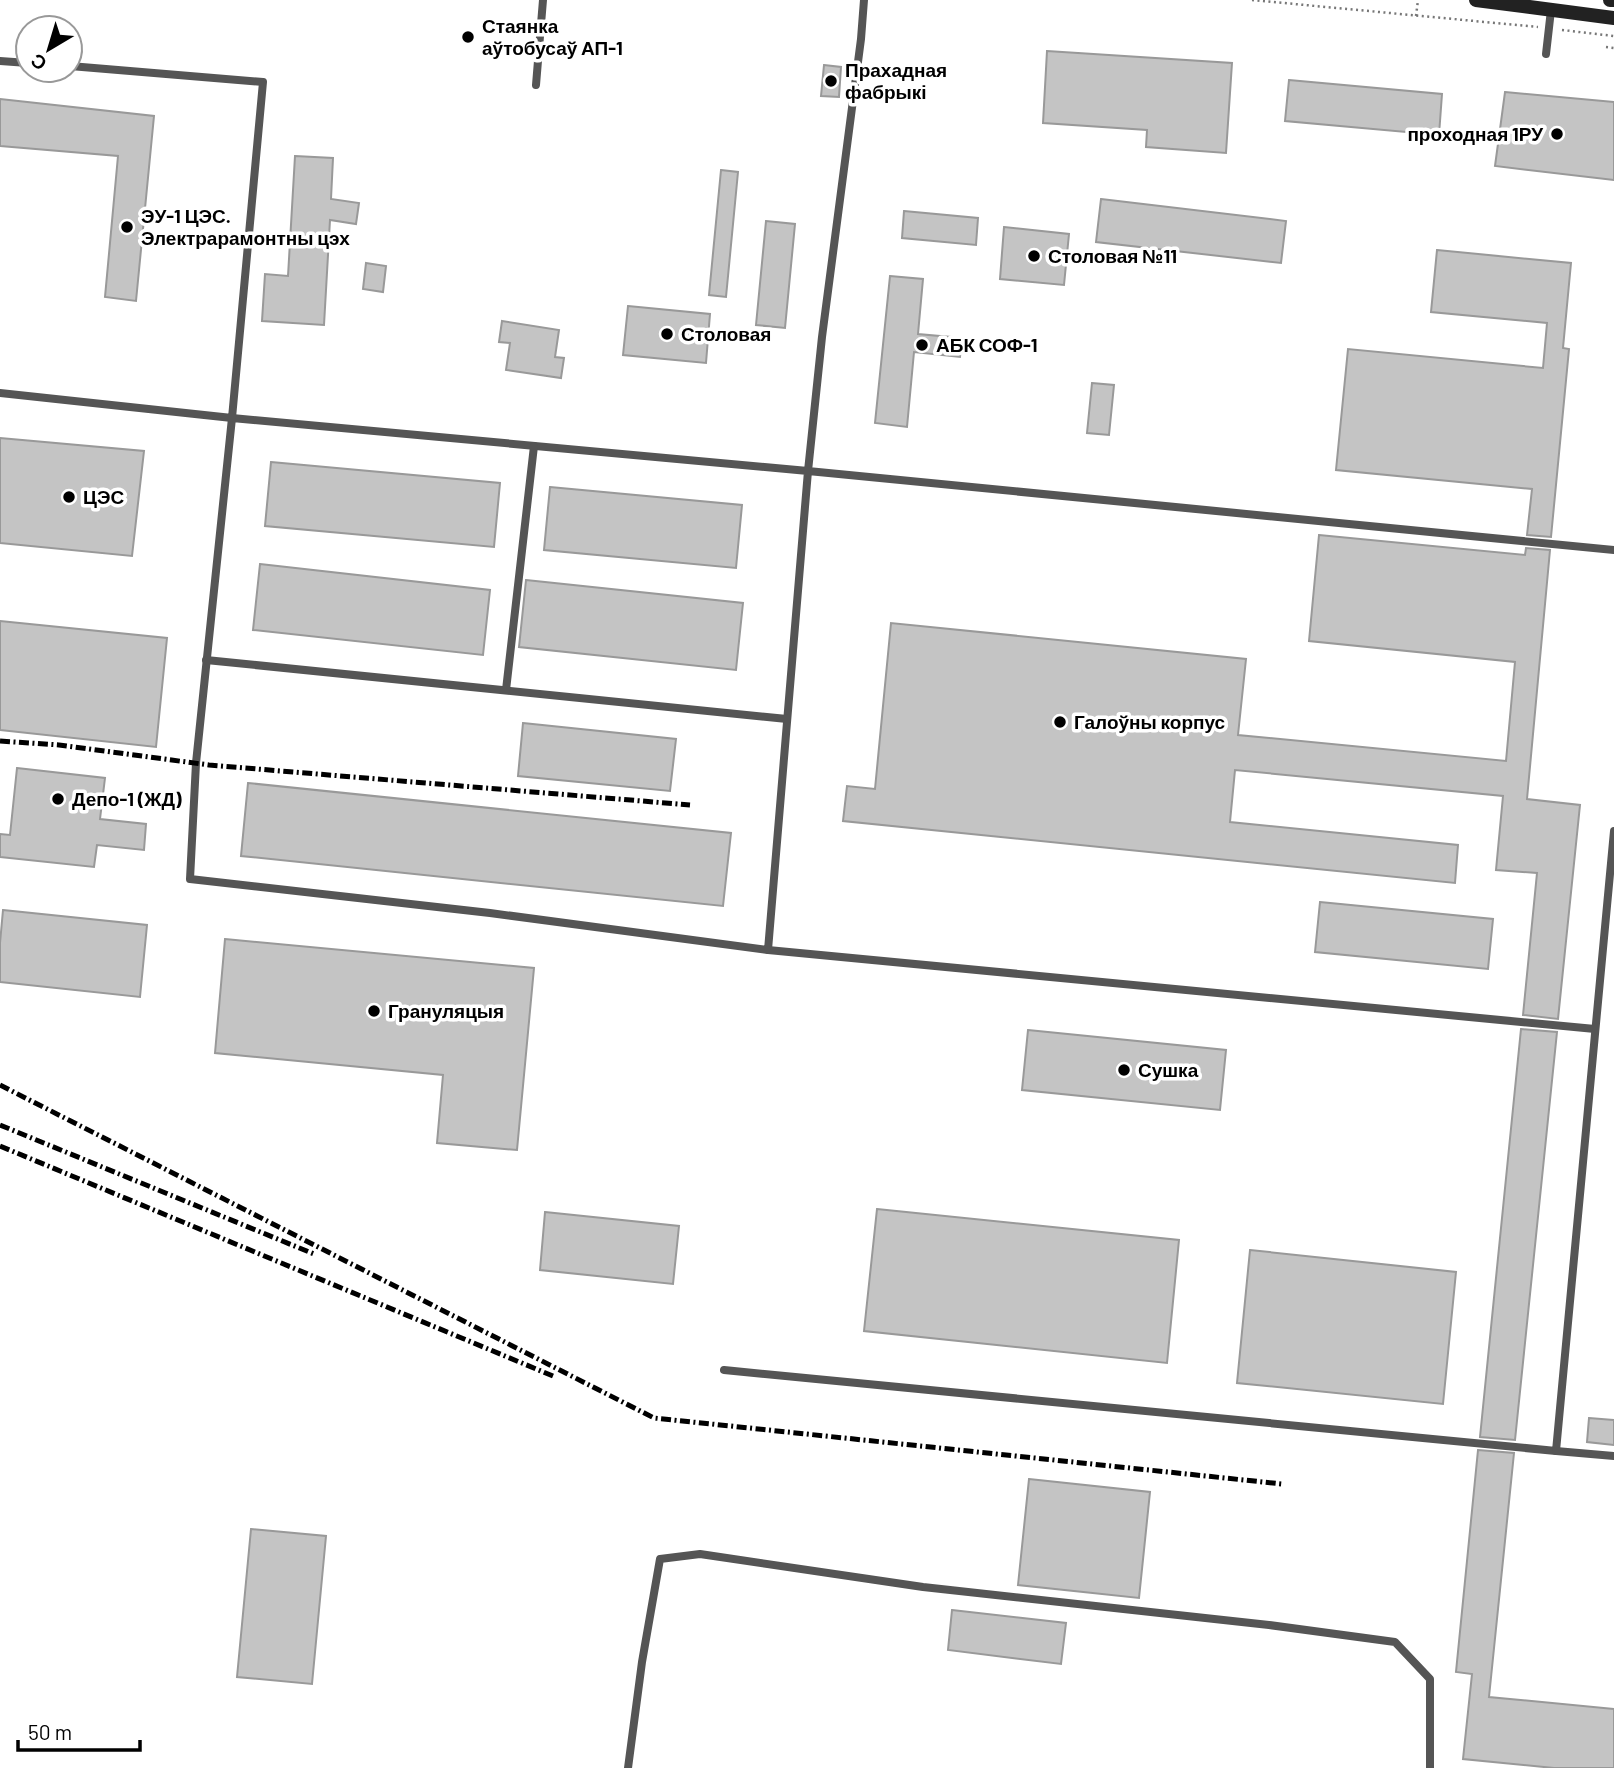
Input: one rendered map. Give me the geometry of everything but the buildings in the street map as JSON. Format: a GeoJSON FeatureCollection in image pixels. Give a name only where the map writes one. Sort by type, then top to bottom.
{"type":"FeatureCollection","features":[{"type":"Feature","properties":{"kind":"main road"},"geometry":{"type":"LineString","coordinates":[[1476,0],[1614,18]]}},
{"type":"Feature","properties":{"kind":"lane"},"geometry":{"type":"LineString","coordinates":[[536,85],[543,0]]}},
{"type":"Feature","properties":{"kind":"lane"},"geometry":{"type":"LineString","coordinates":[[768,950],[808,471],[822,337],[862,39],[864,0]]}},
{"type":"Feature","properties":{"kind":"lane"},"geometry":{"type":"LineString","coordinates":[[1546,54],[1551,10]]}},
{"type":"Feature","properties":{"kind":"lane"},"geometry":{"type":"LineString","coordinates":[[84,67],[263,82],[196,763],[190,879],[490,913],[768,950],[1595,1029]]}},
{"type":"Feature","properties":{"kind":"lane"},"geometry":{"type":"LineString","coordinates":[[0,393],[232,418],[1614,550]]}},
{"type":"Feature","properties":{"kind":"lane"},"geometry":{"type":"LineString","coordinates":[[506,690],[534,446]]}},
{"type":"Feature","properties":{"kind":"lane"},"geometry":{"type":"LineString","coordinates":[[206,660],[787,719]]}},
{"type":"Feature","properties":{"kind":"lane"},"geometry":{"type":"LineString","coordinates":[[1556,1451],[1614,831]]}},
{"type":"Feature","properties":{"kind":"lane"},"geometry":{"type":"LineString","coordinates":[[724,1370],[1614,1456]]}},
{"type":"Feature","properties":{"kind":"lane"},"geometry":{"type":"LineString","coordinates":[[628,1768],[642,1661],[660,1559],[700,1554],[923,1587],[1269,1625],[1395,1642],[1430,1679],[1430,1768]]}},
{"type":"Feature","properties":{"kind":"path"},"geometry":{"type":"LineString","coordinates":[[1252,0],[1614,36]]}},
{"type":"Feature","properties":{"kind":"path"},"geometry":{"type":"LineString","coordinates":[[1416,16],[1418,0]]}},
{"type":"Feature","properties":{"kind":"path"},"geometry":{"type":"LineString","coordinates":[[1606,47],[1614,48]]}},
{"type":"Feature","properties":{"kind":"railway"},"geometry":{"type":"LineString","coordinates":[[0,741],[59,745],[209,765],[690,805]]}},
{"type":"Feature","properties":{"kind":"railway"},"geometry":{"type":"LineString","coordinates":[[0,1085],[654,1418],[1282,1484]]}},
{"type":"Feature","properties":{"kind":"railway"},"geometry":{"type":"LineString","coordinates":[[0,1125],[314,1254]]}},
{"type":"Feature","properties":{"kind":"railway"},"geometry":{"type":"LineString","coordinates":[[0,1146],[553,1376]]}},
{"type":"Feature","properties":{"kind":"place","name":"Стаянка аўтобусаў АП-1"},"geometry":{"type":"Point","coordinates":[468,37]}},
{"type":"Feature","properties":{"kind":"place","name":"Прахадная фабрыкі"},"geometry":{"type":"Point","coordinates":[831,81]}},
{"type":"Feature","properties":{"kind":"place","name":"проходная 1РУ"},"geometry":{"type":"Point","coordinates":[1557,134]}},
{"type":"Feature","properties":{"kind":"place","name":"ЭУ-1 ЦЭС. Электрарамонтны цэх"},"geometry":{"type":"Point","coordinates":[127,227]}},
{"type":"Feature","properties":{"kind":"place","name":"Столовая №11"},"geometry":{"type":"Point","coordinates":[1034,256]}},
{"type":"Feature","properties":{"kind":"place","name":"Столовая"},"geometry":{"type":"Point","coordinates":[667,334]}},
{"type":"Feature","properties":{"kind":"place","name":"АБК СОФ-1"},"geometry":{"type":"Point","coordinates":[922,345]}},
{"type":"Feature","properties":{"kind":"place","name":"ЦЭС"},"geometry":{"type":"Point","coordinates":[69,497]}},
{"type":"Feature","properties":{"kind":"place","name":"Галоўны корпус"},"geometry":{"type":"Point","coordinates":[1060,722]}},
{"type":"Feature","properties":{"kind":"place","name":"Депо-1 (ЖД)"},"geometry":{"type":"Point","coordinates":[58,799]}},
{"type":"Feature","properties":{"kind":"place","name":"Грануляцыя"},"geometry":{"type":"Point","coordinates":[374,1011]}},
{"type":"Feature","properties":{"kind":"place","name":"Сушка"},"geometry":{"type":"Point","coordinates":[1124,1070]}}]}
